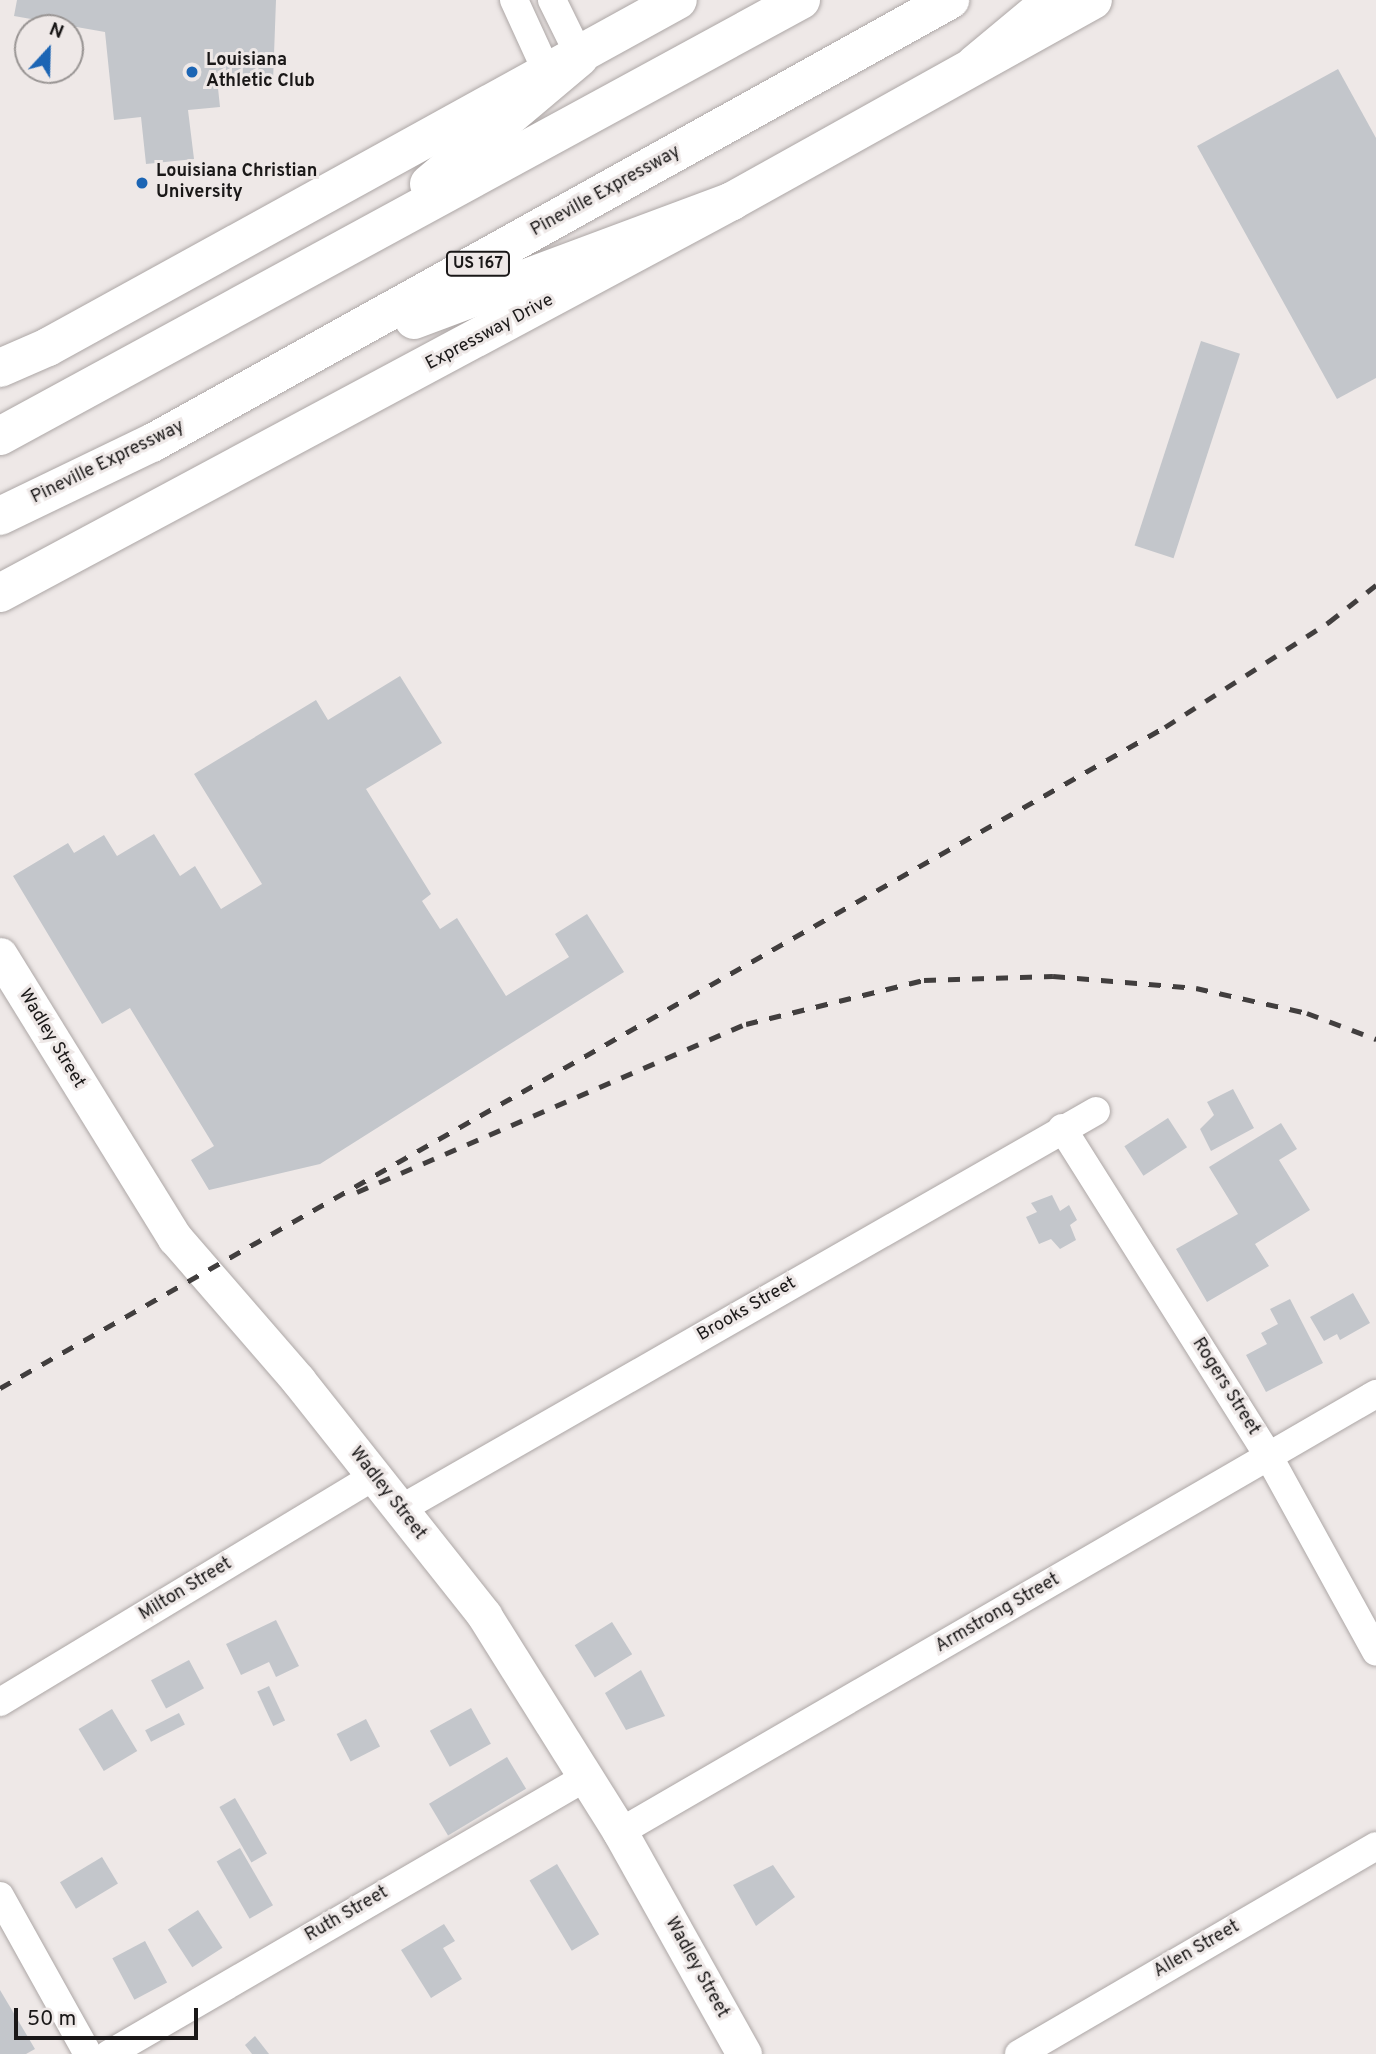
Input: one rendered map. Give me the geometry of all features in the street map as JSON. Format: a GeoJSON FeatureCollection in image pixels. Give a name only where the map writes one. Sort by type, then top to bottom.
{"type":"FeatureCollection","features":[{"type":"Feature","properties":{"kind":"main road"},"geometry":{"type":"LineString","coordinates":[[0,368],[48,347],[678,0]]}},
{"type":"Feature","properties":{"kind":"main road"},"geometry":{"type":"LineString","coordinates":[[0,436],[801,0]]}},
{"type":"Feature","properties":{"kind":"main road","name":"Pineville Expressway"},"geometry":{"type":"LineString","coordinates":[[0,516],[152,443],[326,349],[950,0]]}},
{"type":"Feature","properties":{"kind":"main road"},"geometry":{"type":"LineString","coordinates":[[975,64],[1052,0]]}},
{"type":"Feature","properties":{"kind":"main road"},"geometry":{"type":"LineString","coordinates":[[975,64],[1093,0]]}},
{"type":"Feature","properties":{"kind":"main road"},"geometry":{"type":"LineString","coordinates":[[287,282],[448,171],[563,64]]}},
{"type":"Feature","properties":{"kind":"main road","name":"Expressway Drive"},"geometry":{"type":"LineString","coordinates":[[0,593],[732,201],[975,64]]}},
{"type":"Feature","properties":{"kind":"main road"},"geometry":{"type":"LineString","coordinates":[[326,349],[623,246],[732,201]]}},
{"type":"Feature","properties":{"kind":"street"},"geometry":{"type":"LineString","coordinates":[[514,0],[563,64]]}},
{"type":"Feature","properties":{"kind":"street"},"geometry":{"type":"LineString","coordinates":[[552,0],[563,64]]}},
{"type":"Feature","properties":{"kind":"street","name":"Wadley Street"},"geometry":{"type":"LineString","coordinates":[[0,955],[161,1219],[298,1380],[372,1478],[484,1615],[620,1832],[744,2054]]}},
{"type":"Feature","properties":{"kind":"street","name":"Brooks Street"},"geometry":{"type":"LineString","coordinates":[[399,1510],[1062,1128],[1096,1111]]}},
{"type":"Feature","properties":{"kind":"street","name":"Rogers Street"},"geometry":{"type":"LineString","coordinates":[[1062,1128],[1269,1457],[1376,1652]]}},
{"type":"Feature","properties":{"kind":"street","name":"Armstrong Street"},"geometry":{"type":"LineString","coordinates":[[620,1832],[1376,1394]]}},
{"type":"Feature","properties":{"kind":"street","name":"Milton Street"},"geometry":{"type":"LineString","coordinates":[[0,1702],[372,1478]]}},
{"type":"Feature","properties":{"kind":"street","name":"Ruth Street"},"geometry":{"type":"LineString","coordinates":[[109,2054],[586,1777]]}},
{"type":"Feature","properties":{"kind":"street","name":"Allen Street"},"geometry":{"type":"LineString","coordinates":[[1019,2054],[1376,1846]]}},
{"type":"Feature","properties":{"kind":"street"},"geometry":{"type":"LineString","coordinates":[[0,1896],[88,2054]]}},
{"type":"Feature","properties":{"kind":"building","name":"Louisiana Athletic Club"},"geometry":{"type":"Polygon","coordinates":[[[17,0],[276,0],[273,82],[218,88],[220,107],[188,110],[194,159],[146,164],[141,117],[114,120],[105,32],[84,28],[84,14],[14,14],[17,0]]]}},
{"type":"Feature","properties":{"kind":"building"},"geometry":{"type":"Polygon","coordinates":[[[1338,69],[1376,138],[1376,378],[1337,399],[1197,146],[1338,69]]]}},
{"type":"Feature","properties":{"kind":"building"},"geometry":{"type":"Polygon","coordinates":[[[1201,341],[1240,354],[1174,558],[1135,545],[1201,341]]]}},
{"type":"Feature","properties":{"kind":"building"},"geometry":{"type":"Polygon","coordinates":[[[400,676],[442,743],[366,789],[431,894],[422,901],[440,929],[457,918],[506,996],[569,957],[555,934],[587,914],[624,972],[320,1164],[209,1190],[191,1160],[214,1146],[130,1008],[102,1024],[13,876],[68,843],[74,853],[104,835],[117,856],[154,834],[180,876],[195,866],[221,909],[262,884],[194,774],[316,700],[328,720],[400,676]]]}},
{"type":"Feature","properties":{"kind":"building"},"geometry":{"type":"Polygon","coordinates":[[[1233,1089],[1254,1128],[1211,1151],[1200,1129],[1214,1115],[1207,1102],[1233,1089]]]}},
{"type":"Feature","properties":{"kind":"building"},"geometry":{"type":"Polygon","coordinates":[[[1168,1118],[1187,1147],[1143,1176],[1124,1146],[1168,1118]]]}},
{"type":"Feature","properties":{"kind":"building"},"geometry":{"type":"Polygon","coordinates":[[[1281,1123],[1297,1149],[1279,1160],[1310,1210],[1255,1244],[1269,1266],[1207,1302],[1176,1249],[1238,1214],[1209,1167],[1281,1123]]]}},
{"type":"Feature","properties":{"kind":"building"},"geometry":{"type":"Polygon","coordinates":[[[1052,1195],[1060,1211],[1069,1205],[1077,1220],[1070,1225],[1076,1240],[1060,1249],[1051,1239],[1039,1244],[1026,1217],[1037,1212],[1031,1203],[1052,1195]]]}},
{"type":"Feature","properties":{"kind":"building"},"geometry":{"type":"Polygon","coordinates":[[[1353,1293],[1370,1323],[1340,1340],[1337,1334],[1324,1341],[1310,1317],[1353,1293]]]}},
{"type":"Feature","properties":{"kind":"building"},"geometry":{"type":"Polygon","coordinates":[[[1290,1299],[1323,1363],[1266,1392],[1246,1355],[1267,1344],[1261,1333],[1278,1324],[1270,1309],[1290,1299]]]}},
{"type":"Feature","properties":{"kind":"building"},"geometry":{"type":"Polygon","coordinates":[[[276,1620],[299,1666],[276,1677],[269,1662],[241,1675],[226,1644],[276,1620]]]}},
{"type":"Feature","properties":{"kind":"building"},"geometry":{"type":"Polygon","coordinates":[[[612,1622],[632,1654],[595,1678],[575,1645],[612,1622]]]}},
{"type":"Feature","properties":{"kind":"building"},"geometry":{"type":"Polygon","coordinates":[[[189,1660],[204,1688],[166,1708],[151,1680],[189,1660]]]}},
{"type":"Feature","properties":{"kind":"building"},"geometry":{"type":"Polygon","coordinates":[[[641,1670],[665,1716],[626,1730],[605,1693],[641,1670]]]}},
{"type":"Feature","properties":{"kind":"building"},"geometry":{"type":"Polygon","coordinates":[[[269,1686],[285,1720],[273,1726],[257,1691],[269,1686]]]}},
{"type":"Feature","properties":{"kind":"building"},"geometry":{"type":"Polygon","coordinates":[[[471,1708],[491,1744],[450,1767],[430,1731],[471,1708]]]}},
{"type":"Feature","properties":{"kind":"building"},"geometry":{"type":"Polygon","coordinates":[[[112,1709],[137,1751],[104,1771],[79,1729],[112,1709]]]}},
{"type":"Feature","properties":{"kind":"building"},"geometry":{"type":"Polygon","coordinates":[[[179,1713],[185,1725],[151,1742],[145,1730],[179,1713]]]}},
{"type":"Feature","properties":{"kind":"building"},"geometry":{"type":"Polygon","coordinates":[[[366,1719],[380,1747],[351,1762],[337,1734],[366,1719]]]}},
{"type":"Feature","properties":{"kind":"building"},"geometry":{"type":"Polygon","coordinates":[[[507,1757],[526,1789],[448,1836],[429,1804],[507,1757]]]}},
{"type":"Feature","properties":{"kind":"building"},"geometry":{"type":"Polygon","coordinates":[[[235,1798],[267,1853],[251,1862],[219,1807],[235,1798]]]}},
{"type":"Feature","properties":{"kind":"building"},"geometry":{"type":"Polygon","coordinates":[[[240,1848],[273,1905],[250,1919],[217,1862],[240,1848]]]}},
{"type":"Feature","properties":{"kind":"building"},"geometry":{"type":"Polygon","coordinates":[[[102,1857],[118,1884],[76,1909],[60,1882],[102,1857]]]}},
{"type":"Feature","properties":{"kind":"building"},"geometry":{"type":"Polygon","coordinates":[[[557,1864],[599,1934],[572,1951],[530,1880],[557,1864]]]}},
{"type":"Feature","properties":{"kind":"building"},"geometry":{"type":"Polygon","coordinates":[[[773,1865],[795,1897],[756,1926],[733,1885],[773,1865]]]}},
{"type":"Feature","properties":{"kind":"building"},"geometry":{"type":"Polygon","coordinates":[[[198,1910],[223,1948],[192,1967],[168,1930],[198,1910]]]}},
{"type":"Feature","properties":{"kind":"building"},"geometry":{"type":"Polygon","coordinates":[[[444,1924],[455,1941],[443,1948],[462,1979],[431,1998],[401,1950],[444,1924]]]}},
{"type":"Feature","properties":{"kind":"building"},"geometry":{"type":"Polygon","coordinates":[[[145,1941],[167,1982],[134,2000],[112,1958],[145,1941]]]}},
{"type":"Feature","properties":{"kind":"building"},"geometry":{"type":"Polygon","coordinates":[[[0,1990],[35,2049],[26,2054],[0,2054],[0,1990]]]}},
{"type":"Feature","properties":{"kind":"building"},"geometry":{"type":"Polygon","coordinates":[[[255,2036],[269,2054],[252,2054],[245,2045],[255,2036]]]}},
{"type":"Feature","properties":{"kind":"railway"},"geometry":{"type":"LineString","coordinates":[[0,1388],[1165,727],[1329,622],[1376,585]]}},
{"type":"Feature","properties":{"kind":"railway"},"geometry":{"type":"LineString","coordinates":[[357,1192],[746,1024],[924,980],[1053,976],[1196,988],[1307,1013],[1376,1039]]}},
{"type":"Feature","properties":{"kind":"place","name":"Louisiana Athletic Club"},"geometry":{"type":"Point","coordinates":[192,72]}},
{"type":"Feature","properties":{"kind":"place","name":"Louisiana Christian University"},"geometry":{"type":"Point","coordinates":[142,183]}}]}
